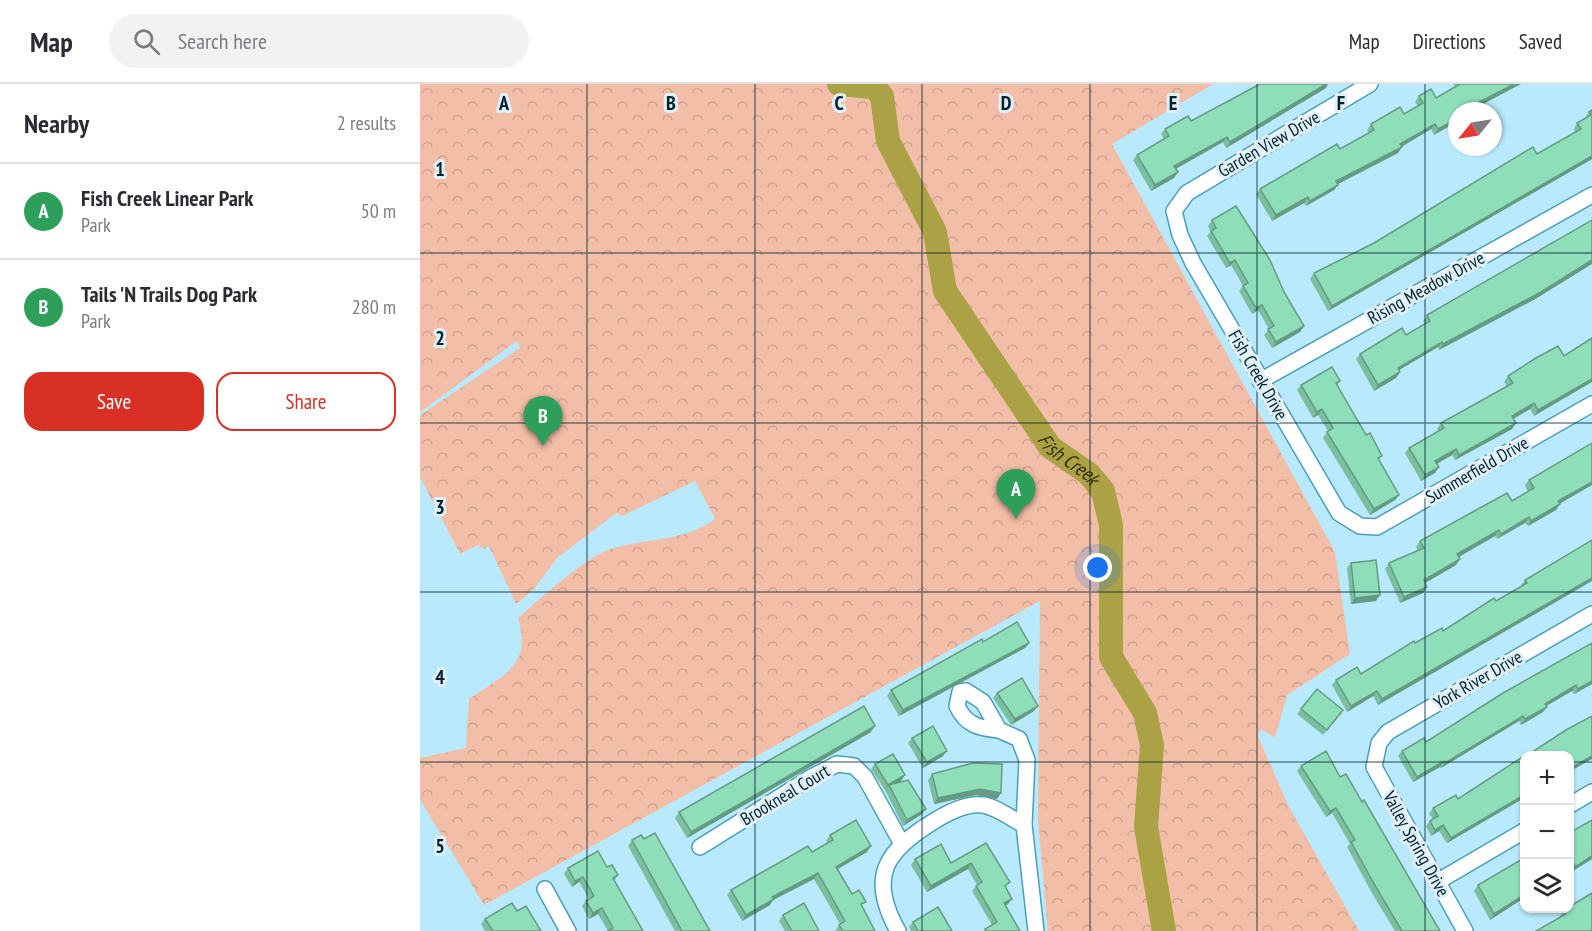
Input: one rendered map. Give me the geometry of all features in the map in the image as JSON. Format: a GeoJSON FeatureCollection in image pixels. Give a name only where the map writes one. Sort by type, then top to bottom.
{"type":"FeatureCollection","features":[{"type":"Feature","properties":{"kind":"street","name":"Garden View Drive"},"geometry":{"type":"LineString","coordinates":[[1174,211],[1187,193],[1367,85]]}},
{"type":"Feature","properties":{"kind":"street","name":"Rising Meadow Drive"},"geometry":{"type":"LineString","coordinates":[[1260,381],[1592,195]]}},
{"type":"Feature","properties":{"kind":"street","name":"Fish Creek Drive"},"geometry":{"type":"LineString","coordinates":[[1174,211],[1179,235],[1193,263],[1260,381],[1339,513],[1360,526]]}},
{"type":"Feature","properties":{"kind":"street","name":"Summerfield Drive"},"geometry":{"type":"LineString","coordinates":[[1360,526],[1377,527],[1592,404]]}},
{"type":"Feature","properties":{"kind":"street","name":"York River Drive"},"geometry":{"type":"LineString","coordinates":[[1374,756],[1379,742],[1388,732],[1592,614]]}},
{"type":"Feature","properties":{"kind":"street"},"geometry":{"type":"LineString","coordinates":[[999,730],[1019,739],[1024,746],[1027,760],[1024,825],[1036,931]]}},
{"type":"Feature","properties":{"kind":"street","name":"Valley Spring Drive"},"geometry":{"type":"LineString","coordinates":[[1374,756],[1374,767],[1465,931]]}},
{"type":"Feature","properties":{"kind":"street","name":"Brookneal Court"},"geometry":{"type":"LineString","coordinates":[[700,847],[810,778],[837,764],[854,766],[865,777],[902,844]]}},
{"type":"Feature","properties":{"kind":"street"},"geometry":{"type":"LineString","coordinates":[[1574,802],[1592,792]]}},
{"type":"Feature","properties":{"kind":"street"},"geometry":{"type":"LineString","coordinates":[[898,931],[883,902],[883,880],[890,857],[902,844],[921,829],[962,807],[982,805],[1024,825]]}},
{"type":"Feature","properties":{"kind":"street"},"geometry":{"type":"LineString","coordinates":[[1437,882],[1520,833]]}},
{"type":"Feature","properties":{"kind":"street"},"geometry":{"type":"LineString","coordinates":[[544,889],[568,931]]}},
{"type":"Feature","properties":{"kind":"green space"},"geometry":{"type":"Polygon","coordinates":[[[420,84],[1213,84],[1112,144],[1335,552],[1350,654],[1287,695],[1275,738],[1261,729],[1258,736],[1287,803],[1359,931],[1048,931],[1038,820],[1040,601],[484,905],[420,800],[420,758],[466,748],[469,699],[512,667],[521,647],[518,618],[564,578],[603,552],[679,535],[715,519],[695,481],[622,516],[616,513],[557,558],[534,589],[516,604],[489,546],[484,549],[478,545],[460,554],[420,477],[420,415],[520,348],[517,341],[420,412],[420,84]]]}},
{"type":"Feature","properties":{"kind":"building"},"geometry":{"type":"Polygon","coordinates":[[[1260,84],[1326,84],[1230,142],[1227,137],[1174,166],[1178,172],[1155,185],[1137,155],[1169,136],[1165,129],[1188,116],[1191,121],[1260,84]]]}},
{"type":"Feature","properties":{"kind":"building"},"geometry":{"type":"Polygon","coordinates":[[[1460,84],[1514,84],[1479,102],[1448,102],[1448,124],[1438,129],[1435,124],[1400,144],[1402,147],[1336,181],[1338,185],[1310,201],[1308,197],[1276,215],[1260,189],[1337,144],[1340,149],[1374,130],[1371,124],[1400,107],[1404,114],[1423,103],[1419,96],[1431,89],[1436,98],[1460,84]]]}},
{"type":"Feature","properties":{"kind":"building"},"geometry":{"type":"Polygon","coordinates":[[[1592,110],[1592,156],[1332,306],[1314,273],[1374,243],[1533,147],[1537,154],[1581,129],[1577,123],[1591,115],[1589,112],[1592,110]]]}},
{"type":"Feature","properties":{"kind":"building"},"geometry":{"type":"Polygon","coordinates":[[[1236,206],[1270,260],[1284,292],[1304,326],[1276,342],[1268,329],[1274,326],[1262,305],[1256,308],[1243,286],[1248,283],[1235,260],[1230,263],[1211,231],[1216,228],[1212,220],[1236,206]]]}},
{"type":"Feature","properties":{"kind":"building"},"geometry":{"type":"Polygon","coordinates":[[[1592,220],[1592,260],[1541,292],[1443,344],[1442,342],[1398,368],[1400,372],[1378,385],[1360,354],[1402,328],[1406,335],[1430,321],[1427,315],[1592,220]]]}},
{"type":"Feature","properties":{"kind":"building"},"geometry":{"type":"Polygon","coordinates":[[[1592,338],[1592,379],[1538,410],[1534,403],[1512,416],[1516,423],[1459,455],[1456,449],[1435,461],[1439,467],[1425,475],[1409,448],[1444,428],[1441,423],[1513,383],[1508,376],[1536,358],[1558,346],[1564,356],[1592,338]]]}},
{"type":"Feature","properties":{"kind":"building"},"geometry":{"type":"Polygon","coordinates":[[[1332,367],[1340,381],[1336,383],[1366,435],[1370,433],[1382,456],[1378,458],[1399,495],[1374,509],[1327,432],[1333,428],[1322,409],[1317,412],[1301,385],[1332,367]]]}},
{"type":"Feature","properties":{"kind":"building"},"geometry":{"type":"Polygon","coordinates":[[[1592,443],[1592,482],[1558,501],[1560,504],[1531,521],[1529,517],[1501,534],[1499,530],[1457,554],[1460,559],[1424,580],[1427,587],[1404,597],[1389,563],[1424,548],[1420,541],[1507,493],[1512,501],[1534,488],[1529,480],[1592,443]]]}},
{"type":"Feature","properties":{"kind":"building"},"geometry":{"type":"Polygon","coordinates":[[[1592,540],[1592,578],[1382,699],[1377,691],[1351,706],[1336,680],[1357,667],[1361,674],[1414,641],[1415,643],[1442,628],[1443,631],[1494,598],[1496,601],[1527,583],[1525,580],[1592,540]]]}},
{"type":"Feature","properties":{"kind":"building"},"geometry":{"type":"Polygon","coordinates":[[[1376,560],[1380,595],[1355,598],[1351,563],[1376,560]]]}},
{"type":"Feature","properties":{"kind":"building"},"geometry":{"type":"Polygon","coordinates":[[[1017,622],[1029,643],[903,710],[891,690],[1017,622]]]}},
{"type":"Feature","properties":{"kind":"building"},"geometry":{"type":"Polygon","coordinates":[[[1592,643],[1592,681],[1578,689],[1576,685],[1545,704],[1547,707],[1525,719],[1523,716],[1445,763],[1444,761],[1417,777],[1402,751],[1424,738],[1426,742],[1503,693],[1592,643]]]}},
{"type":"Feature","properties":{"kind":"building"},"geometry":{"type":"Polygon","coordinates":[[[1022,678],[1038,706],[1015,719],[997,693],[1022,678]]]}},
{"type":"Feature","properties":{"kind":"building"},"geometry":{"type":"Polygon","coordinates":[[[1317,689],[1343,710],[1327,730],[1301,709],[1317,689]]]}},
{"type":"Feature","properties":{"kind":"building"},"geometry":{"type":"Polygon","coordinates":[[[864,706],[875,726],[691,832],[679,812],[864,706]]]}},
{"type":"Feature","properties":{"kind":"building"},"geometry":{"type":"Polygon","coordinates":[[[1592,716],[1592,756],[1574,766],[1574,751],[1534,751],[1592,716]]]}},
{"type":"Feature","properties":{"kind":"building"},"geometry":{"type":"Polygon","coordinates":[[[933,726],[947,751],[927,762],[912,738],[933,726]]]}},
{"type":"Feature","properties":{"kind":"building"},"geometry":{"type":"Polygon","coordinates":[[[1326,751],[1340,777],[1346,774],[1362,802],[1364,800],[1440,931],[1402,931],[1351,842],[1355,840],[1336,808],[1330,811],[1301,766],[1326,751]]]}},
{"type":"Feature","properties":{"kind":"building"},"geometry":{"type":"Polygon","coordinates":[[[893,754],[905,775],[888,785],[875,764],[893,754]]]}},
{"type":"Feature","properties":{"kind":"building"},"geometry":{"type":"Polygon","coordinates":[[[1520,759],[1520,797],[1451,838],[1443,825],[1435,830],[1430,821],[1438,816],[1433,808],[1456,795],[1458,799],[1520,759]]]}},
{"type":"Feature","properties":{"kind":"building"},"geometry":{"type":"Polygon","coordinates":[[[973,763],[1002,764],[1001,793],[980,789],[938,798],[932,774],[973,763]]]}},
{"type":"Feature","properties":{"kind":"building"},"geometry":{"type":"Polygon","coordinates":[[[908,780],[926,809],[907,820],[889,785],[908,780]]]}},
{"type":"Feature","properties":{"kind":"building"},"geometry":{"type":"Polygon","coordinates":[[[856,820],[871,846],[836,867],[852,894],[859,890],[866,902],[861,904],[875,931],[843,931],[839,925],[845,921],[818,873],[772,897],[774,899],[746,915],[731,890],[808,846],[812,852],[833,840],[830,835],[856,820]]]}},
{"type":"Feature","properties":{"kind":"building"},"geometry":{"type":"Polygon","coordinates":[[[1592,820],[1592,856],[1575,867],[1574,864],[1574,830],[1592,820]]]}},
{"type":"Feature","properties":{"kind":"building"},"geometry":{"type":"Polygon","coordinates":[[[655,833],[710,931],[682,931],[632,840],[641,835],[644,839],[655,833]]]}},
{"type":"Feature","properties":{"kind":"building"},"geometry":{"type":"Polygon","coordinates":[[[986,843],[1010,882],[1005,886],[1012,899],[1004,903],[1020,931],[986,931],[985,929],[997,922],[976,886],[982,882],[971,863],[931,886],[915,859],[941,844],[951,863],[986,843]]]}},
{"type":"Feature","properties":{"kind":"building"},"geometry":{"type":"Polygon","coordinates":[[[598,851],[607,867],[612,865],[618,875],[613,878],[643,931],[608,931],[613,928],[602,908],[593,913],[586,901],[594,896],[583,877],[575,881],[568,868],[598,851]]]}},
{"type":"Feature","properties":{"kind":"building"},"geometry":{"type":"Polygon","coordinates":[[[1520,860],[1520,898],[1494,914],[1478,885],[1520,860]]]}},
{"type":"Feature","properties":{"kind":"building"},"geometry":{"type":"Polygon","coordinates":[[[1592,893],[1592,931],[1536,931],[1566,913],[1574,913],[1574,904],[1592,893]]]}},
{"type":"Feature","properties":{"kind":"building"},"geometry":{"type":"Polygon","coordinates":[[[512,903],[517,911],[526,906],[541,931],[493,931],[485,919],[512,903]]]}},
{"type":"Feature","properties":{"kind":"building"},"geometry":{"type":"Polygon","coordinates":[[[804,903],[819,931],[792,931],[783,915],[804,903]]]}},
{"type":"Feature","properties":{"kind":"building"},"geometry":{"type":"Polygon","coordinates":[[[938,907],[952,931],[918,931],[913,922],[938,907]]]}},
{"type":"Feature","properties":{"kind":"waterway","name":"Fish Creek"},"geometry":{"type":"LineString","coordinates":[[839,84],[874,87],[882,96],[888,141],[935,232],[945,291],[1050,447],[1089,474],[1103,491],[1111,525],[1111,657],[1145,713],[1152,745],[1146,827],[1164,931]]}},
{"type":"Feature","properties":{"kind":"place","name":"Tails 'N Trails Dog Park"},"geometry":{"type":"Point","coordinates":[543,446]}},
{"type":"Feature","properties":{"kind":"place","name":"Fish Creek Linear Park"},"geometry":{"type":"Point","coordinates":[1016,519]}}]}
